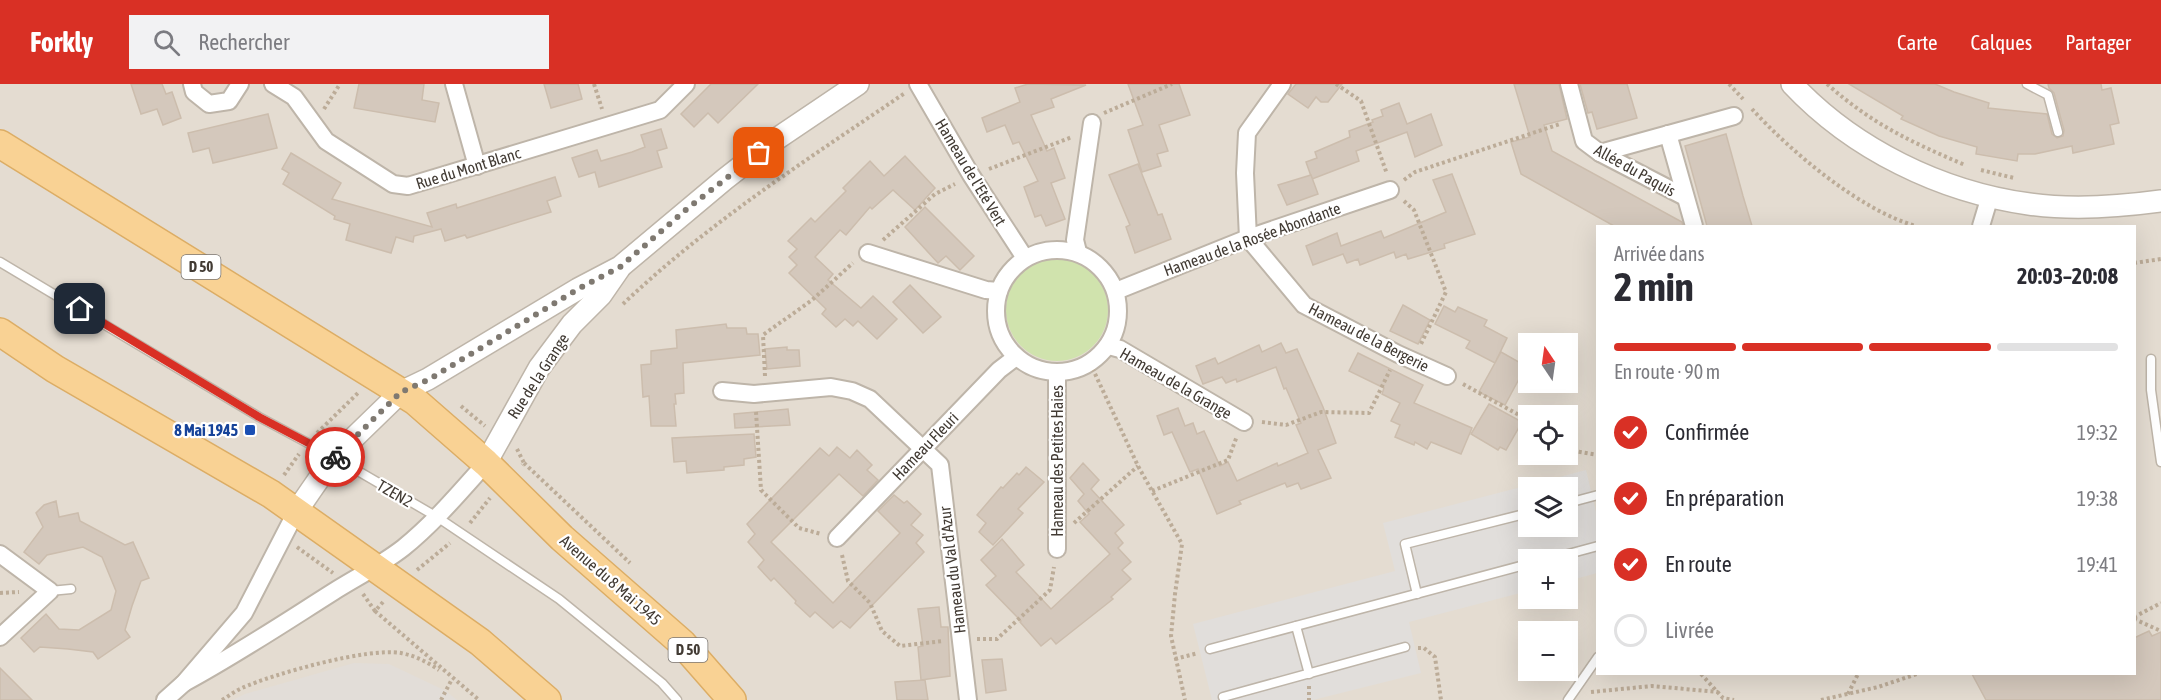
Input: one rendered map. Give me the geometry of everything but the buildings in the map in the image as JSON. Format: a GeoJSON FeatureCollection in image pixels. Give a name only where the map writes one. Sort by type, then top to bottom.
{"type":"FeatureCollection","features":[{"type":"Feature","properties":{"kind":"main road","name":"D 50"},"geometry":{"type":"LineString","coordinates":[[0,144],[401,392]]}},
{"type":"Feature","properties":{"kind":"main road"},"geometry":{"type":"LineString","coordinates":[[0,332],[55,369],[271,494],[480,642],[547,700]]}},
{"type":"Feature","properties":{"kind":"main road","name":"Avenue du 8 Mai 1945"},"geometry":{"type":"LineString","coordinates":[[401,392],[415,401],[495,472],[562,538],[682,643],[732,700]]}},
{"type":"Feature","properties":{"kind":"street"},"geometry":{"type":"LineString","coordinates":[[192,84],[194,92],[209,104],[229,101],[240,84]]}},
{"type":"Feature","properties":{"kind":"street","name":"Rue du Mont Blanc"},"geometry":{"type":"LineString","coordinates":[[273,84],[294,97],[326,141],[393,184],[408,186],[660,110],[686,84]]}},
{"type":"Feature","properties":{"kind":"street"},"geometry":{"type":"LineString","coordinates":[[454,84],[477,166]]}},
{"type":"Feature","properties":{"kind":"street","name":"Rue de la Grange"},"geometry":{"type":"LineString","coordinates":[[401,392],[428,380],[578,289],[620,267],[775,140],[858,84]]}},
{"type":"Feature","properties":{"kind":"street"},"geometry":{"type":"LineString","coordinates":[[1248,238],[1245,173],[1247,133],[1282,84]]}},
{"type":"Feature","properties":{"kind":"street"},"geometry":{"type":"LineString","coordinates":[[1569,84],[1578,119]]}},
{"type":"Feature","properties":{"kind":"street"},"geometry":{"type":"LineString","coordinates":[[1792,84],[1824,114],[1872,147],[1923,174],[1990,196],[2029,204],[2068,207],[2102,207],[2161,201]]}},
{"type":"Feature","properties":{"kind":"street","name":"Hameau de l'Eté Vert"},"geometry":{"type":"LineString","coordinates":[[913,87],[1025,258]]}},
{"type":"Feature","properties":{"kind":"street"},"geometry":{"type":"LineString","coordinates":[[1600,153],[1734,116]]}},
{"type":"Feature","properties":{"kind":"street","name":"Allée du Paquis"},"geometry":{"type":"LineString","coordinates":[[1578,119],[1584,141],[1600,153],[1685,197]]}},
{"type":"Feature","properties":{"kind":"street"},"geometry":{"type":"LineString","coordinates":[[1078,252],[1075,240],[1092,123]]}},
{"type":"Feature","properties":{"kind":"street","name":"Allée du Paquis"},"geometry":{"type":"LineString","coordinates":[[1668,134],[1694,225]]}},
{"type":"Feature","properties":{"kind":"street","name":"Hameau de la Rosée Abondante"},"geometry":{"type":"LineString","coordinates":[[1116,291],[1248,238],[1390,190]]}},
{"type":"Feature","properties":{"kind":"street"},"geometry":{"type":"LineString","coordinates":[[1981,225],[1990,196]]}},
{"type":"Feature","properties":{"kind":"street","name":"Hameau de la Bergerie"},"geometry":{"type":"LineString","coordinates":[[1248,238],[1304,305],[1447,376]]}},
{"type":"Feature","properties":{"kind":"street"},"geometry":{"type":"LineString","coordinates":[[1060,249],[1078,252],[1094,261],[1107,274],[1116,291],[1119,310],[1117,329],[1109,346],[1090,363],[1077,370],[1057,373],[1042,371],[1016,357],[1005,343],[997,327],[996,309],[999,291],[1009,272],[1025,258],[1042,251],[1060,249]]}},
{"type":"Feature","properties":{"kind":"street"},"geometry":{"type":"LineString","coordinates":[[867,253],[986,290],[999,291]]}},
{"type":"Feature","properties":{"kind":"street","name":"Rue de la Grange"},"geometry":{"type":"LineString","coordinates":[[495,472],[539,368],[572,324],[601,295],[620,267]]}},
{"type":"Feature","properties":{"kind":"street","name":"Hameau de la Grange"},"geometry":{"type":"LineString","coordinates":[[1109,346],[1120,349],[1244,422]]}},
{"type":"Feature","properties":{"kind":"street","name":"Hameau Fleuri"},"geometry":{"type":"LineString","coordinates":[[837,538],[999,370],[1016,357]]}},
{"type":"Feature","properties":{"kind":"street","name":"Hameau des Petites Haies"},"geometry":{"type":"LineString","coordinates":[[1057,373],[1058,549]]}},
{"type":"Feature","properties":{"kind":"street","name":"Hameau du Val d'Azur"},"geometry":{"type":"LineString","coordinates":[[722,391],[754,394],[831,387],[852,391],[870,399],[940,465],[968,700]]}},
{"type":"Feature","properties":{"kind":"street"},"geometry":{"type":"LineString","coordinates":[[165,700],[184,683],[244,613],[296,512],[334,457],[401,392]]}},
{"type":"Feature","properties":{"kind":"street"},"geometry":{"type":"LineString","coordinates":[[184,683],[227,660],[340,588],[375,569],[495,472]]}},
{"type":"Feature","properties":{"kind":"street"},"geometry":{"type":"LineString","coordinates":[[0,554],[50,591],[0,637]]}},
{"type":"Feature","properties":{"kind":"lane"},"geometry":{"type":"LineString","coordinates":[[2028,84],[2048,95],[2058,132]]}},
{"type":"Feature","properties":{"kind":"lane","name":"TZEN2"},"geometry":{"type":"LineString","coordinates":[[0,262],[259,417],[334,457],[462,534],[559,600],[662,683],[677,700]]}},
{"type":"Feature","properties":{"kind":"lane"},"geometry":{"type":"LineString","coordinates":[[2151,359],[2151,390],[2157,413],[2161,462]]}},
{"type":"Feature","properties":{"kind":"lane"},"geometry":{"type":"LineString","coordinates":[[1578,500],[1596,496]]}},
{"type":"Feature","properties":{"kind":"lane"},"geometry":{"type":"LineString","coordinates":[[1418,594],[1405,544],[1518,516]]}},
{"type":"Feature","properties":{"kind":"lane"},"geometry":{"type":"LineString","coordinates":[[1578,551],[1596,547]]}},
{"type":"Feature","properties":{"kind":"lane"},"geometry":{"type":"LineString","coordinates":[[1210,649],[1518,567]]}},
{"type":"Feature","properties":{"kind":"lane"},"geometry":{"type":"LineString","coordinates":[[50,591],[70,588]]}},
{"type":"Feature","properties":{"kind":"lane"},"geometry":{"type":"LineString","coordinates":[[1296,626],[1309,674]]}},
{"type":"Feature","properties":{"kind":"lane"},"geometry":{"type":"LineString","coordinates":[[1223,697],[1405,647]]}},
{"type":"Feature","properties":{"kind":"lane"},"geometry":{"type":"LineString","coordinates":[[1570,697],[1596,660]]}},
{"type":"Feature","properties":{"kind":"path"},"geometry":{"type":"LineString","coordinates":[[314,125],[340,84]]}},
{"type":"Feature","properties":{"kind":"path"},"geometry":{"type":"LineString","coordinates":[[594,84],[608,126]]}},
{"type":"Feature","properties":{"kind":"path"},"geometry":{"type":"LineString","coordinates":[[1138,466],[1066,531],[1058,549],[1050,590],[997,639],[961,639],[900,646],[882,631],[870,603],[848,581],[837,538],[799,528],[761,490],[754,394],[766,380],[763,335],[812,300],[846,268],[867,253],[935,194],[971,175],[1069,139],[1108,111],[1172,84]]}},
{"type":"Feature","properties":{"kind":"path"},"geometry":{"type":"LineString","coordinates":[[1152,491],[1228,460],[1244,422],[1286,425],[1321,412],[1369,413],[1446,292],[1414,210],[1390,190],[1386,167],[1360,101],[1336,84]]}},
{"type":"Feature","properties":{"kind":"path"},"geometry":{"type":"LineString","coordinates":[[1729,84],[1767,126],[1839,186],[1903,223],[1912,225]]}},
{"type":"Feature","properties":{"kind":"path"},"geometry":{"type":"LineString","coordinates":[[1827,84],[1867,117],[1911,143],[1970,167]]}},
{"type":"Feature","properties":{"kind":"path"},"geometry":{"type":"LineString","coordinates":[[618,308],[661,267],[768,186],[913,87]]}},
{"type":"Feature","properties":{"kind":"path"},"geometry":{"type":"LineString","coordinates":[[1390,190],[1415,172],[1578,119]]}},
{"type":"Feature","properties":{"kind":"path"},"geometry":{"type":"LineString","coordinates":[[1981,170],[2024,180]]}},
{"type":"Feature","properties":{"kind":"path"},"geometry":{"type":"LineString","coordinates":[[2136,263],[2161,259]]}},
{"type":"Feature","properties":{"kind":"path"},"geometry":{"type":"LineString","coordinates":[[1090,363],[1138,466],[1182,544],[1174,594],[1172,636],[1185,700]]}},
{"type":"Feature","properties":{"kind":"path"},"geometry":{"type":"LineString","coordinates":[[1447,376],[1518,415]]}},
{"type":"Feature","properties":{"kind":"path"},"geometry":{"type":"LineString","coordinates":[[479,700],[375,611],[399,585],[462,534],[495,472],[524,462],[516,450],[522,441]]}},
{"type":"Feature","properties":{"kind":"path"},"geometry":{"type":"LineString","coordinates":[[1578,452],[1596,455]]}},
{"type":"Feature","properties":{"kind":"path"},"geometry":{"type":"LineString","coordinates":[[2136,617],[2161,603]]}},
{"type":"Feature","properties":{"kind":"path"},"geometry":{"type":"LineString","coordinates":[[2136,619],[2161,631]]}},
{"type":"Feature","properties":{"kind":"path"},"geometry":{"type":"LineString","coordinates":[[1405,647],[1424,648],[1435,657],[1441,700]]}},
{"type":"Feature","properties":{"kind":"path"},"geometry":{"type":"LineString","coordinates":[[1175,659],[1210,649]]}},
{"type":"Feature","properties":{"kind":"path"},"geometry":{"type":"LineString","coordinates":[[222,700],[242,688],[268,679],[361,655],[382,652],[400,653],[422,659],[452,679]]}},
{"type":"Feature","properties":{"kind":"path"},"geometry":{"type":"LineString","coordinates":[[1702,675],[1724,698],[1734,700]]}},
{"type":"Feature","properties":{"kind":"path"},"geometry":{"type":"LineString","coordinates":[[1848,694],[1858,675]]}},
{"type":"Feature","properties":{"kind":"path"},"geometry":{"type":"LineString","coordinates":[[1821,700],[1878,687],[1914,675]]}},
{"type":"Feature","properties":{"kind":"path"},"geometry":{"type":"LineString","coordinates":[[441,700],[452,679]]}},
{"type":"Feature","properties":{"kind":"path"},"geometry":{"type":"LineString","coordinates":[[1570,697],[1652,686],[1718,692]]}},
{"type":"Feature","properties":{"kind":"shaded area"},"geometry":{"type":"Polygon","coordinates":[[[0,84],[2161,84],[2161,700],[0,700],[0,84]]]}},
{"type":"Feature","properties":{"kind":"shaded area"},"geometry":{"type":"Polygon","coordinates":[[[1586,470],[1596,512],[1596,573],[1578,578],[1578,549],[1518,549],[1518,594],[1409,622],[1421,673],[1313,700],[1212,700],[1193,624],[1395,571],[1383,523],[1518,488],[1518,537],[1578,537],[1578,477],[1559,477],[1586,470]]]}},
{"type":"Feature","properties":{"kind":"shaded area"},"geometry":{"type":"Polygon","coordinates":[[[354,663],[389,664],[446,691],[457,700],[233,700],[245,694],[354,663]]]}},
{"type":"Feature","properties":{"kind":"green space"},"geometry":{"type":"Polygon","coordinates":[[[1057,259],[1076,263],[1093,274],[1104,291],[1108,310],[1104,329],[1093,346],[1076,357],[1057,361],[1038,357],[1021,346],[1010,329],[1006,310],[1010,291],[1021,274],[1038,263],[1057,259]]]}},
{"type":"Feature","properties":{"kind":"way so far"},"geometry":{"type":"LineString","coordinates":[[335,457],[401,392],[428,380],[578,289],[620,267],[688,208],[759,153]]}},
{"type":"Feature","properties":{"kind":"place","name":"8 Mai 1945"},"geometry":{"type":"Point","coordinates":[250,430]}},
{"type":"Feature","properties":{"kind":"route"},"geometry":{"type":"LineString","coordinates":[[80,309],[259,417],[335,457]]}}]}
